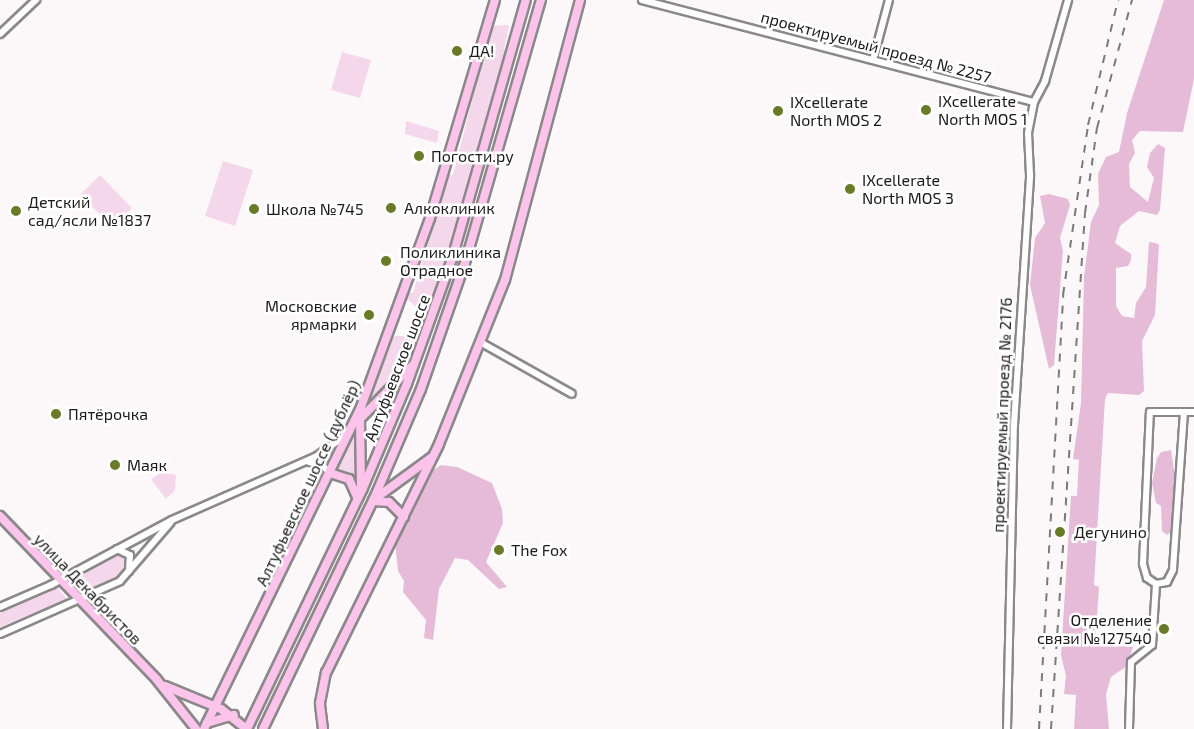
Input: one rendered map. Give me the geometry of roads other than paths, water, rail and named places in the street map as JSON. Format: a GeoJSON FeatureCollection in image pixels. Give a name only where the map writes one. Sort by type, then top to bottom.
{"type":"FeatureCollection","features":[{"type":"Feature","properties":{"kind":"main road","name":"Алтуфьевское шоссе (дублёр)"},"geometry":{"type":"LineString","coordinates":[[205,726],[362,407],[430,218],[495,0]]}},
{"type":"Feature","properties":{"kind":"main road","name":"Алтуфьевское шоссе"},"geometry":{"type":"LineString","coordinates":[[247,729],[358,501],[416,362],[452,259],[526,0]]}},
{"type":"Feature","properties":{"kind":"main road","name":"Алтуфьевское шоссе"},"geometry":{"type":"LineString","coordinates":[[263,729],[373,501],[414,407],[460,281],[541,0]]}},
{"type":"Feature","properties":{"kind":"main road"},"geometry":{"type":"LineString","coordinates":[[322,729],[320,703],[326,673],[434,456],[482,343],[523,221],[580,0]]}},
{"type":"Feature","properties":{"kind":"main road"},"geometry":{"type":"LineString","coordinates":[[348,433],[416,362]]}},
{"type":"Feature","properties":{"kind":"main road"},"geometry":{"type":"LineString","coordinates":[[358,501],[359,419],[362,407]]}},
{"type":"Feature","properties":{"kind":"main road"},"geometry":{"type":"LineString","coordinates":[[373,501],[434,456]]}},
{"type":"Feature","properties":{"kind":"main road"},"geometry":{"type":"LineString","coordinates":[[330,473],[352,482],[357,489],[358,501]]}},
{"type":"Feature","properties":{"kind":"main road"},"geometry":{"type":"LineString","coordinates":[[373,501],[386,501],[404,517]]}},
{"type":"Feature","properties":{"kind":"main road","name":"улица Декабристов"},"geometry":{"type":"LineString","coordinates":[[0,516],[78,601],[157,680],[196,729]]}},
{"type":"Feature","properties":{"kind":"main road","name":"улица Декабристов"},"geometry":{"type":"LineString","coordinates":[[157,680],[171,690],[234,715]]}},
{"type":"Feature","properties":{"kind":"main road"},"geometry":{"type":"LineString","coordinates":[[205,726],[234,715],[247,729]]}},
{"type":"Feature","properties":{"kind":"street"},"geometry":{"type":"LineString","coordinates":[[0,34],[36,0]]}},
{"type":"Feature","properties":{"kind":"street","name":"проектируемый проезд № 2257"},"geometry":{"type":"LineString","coordinates":[[642,0],[1034,102]]}},
{"type":"Feature","properties":{"kind":"street"},"geometry":{"type":"LineString","coordinates":[[873,60],[889,0]]}},
{"type":"Feature","properties":{"kind":"street","name":"проектируемый проезд № 2176"},"geometry":{"type":"LineString","coordinates":[[1007,729],[1014,425],[1030,175],[1028,133],[1034,102],[1045,81],[1068,0]]}},
{"type":"Feature","properties":{"kind":"street"},"geometry":{"type":"LineString","coordinates":[[482,343],[572,394]]}},
{"type":"Feature","properties":{"kind":"street"},"geometry":{"type":"LineString","coordinates":[[1184,412],[1173,570],[1167,582],[1156,584],[1147,578],[1143,564],[1150,412],[1194,411]]}},
{"type":"Feature","properties":{"kind":"street"},"geometry":{"type":"LineString","coordinates":[[0,607],[59,580],[172,520],[302,463],[337,444],[348,433]]}},
{"type":"Feature","properties":{"kind":"street"},"geometry":{"type":"LineString","coordinates":[[302,463],[317,462],[330,473]]}},
{"type":"Feature","properties":{"kind":"street"},"geometry":{"type":"LineString","coordinates":[[0,634],[78,601],[126,576],[172,520]]}},
{"type":"Feature","properties":{"kind":"street"},"geometry":{"type":"LineString","coordinates":[[112,550],[122,550],[130,555],[132,564],[126,576]]}},
{"type":"Feature","properties":{"kind":"street"},"geometry":{"type":"LineString","coordinates":[[1129,729],[1131,662],[1152,645],[1156,584]]}},
{"type":"Feature","properties":{"kind":"railway"},"geometry":{"type":"LineString","coordinates":[[1039,729],[1063,295],[1088,125],[1118,0]]}},
{"type":"Feature","properties":{"kind":"railway"},"geometry":{"type":"LineString","coordinates":[[1051,729],[1085,213],[1097,128],[1132,0]]}},
{"type":"Feature","properties":{"kind":"place","name":"ДА!"},"geometry":{"type":"Point","coordinates":[457,51]}},
{"type":"Feature","properties":{"kind":"place","name":"IXcellerate North MOS 1"},"geometry":{"type":"Point","coordinates":[926,110]}},
{"type":"Feature","properties":{"kind":"place","name":"IXcellerate North MOS 2"},"geometry":{"type":"Point","coordinates":[778,111]}},
{"type":"Feature","properties":{"kind":"place","name":"Погости.ру"},"geometry":{"type":"Point","coordinates":[419,156]}},
{"type":"Feature","properties":{"kind":"place","name":"IXcellerate North MOS 3"},"geometry":{"type":"Point","coordinates":[850,189]}},
{"type":"Feature","properties":{"kind":"place","name":"Алкоклиник"},"geometry":{"type":"Point","coordinates":[391,208]}},
{"type":"Feature","properties":{"kind":"place","name":"Школа №745"},"geometry":{"type":"Point","coordinates":[254,209]}},
{"type":"Feature","properties":{"kind":"place","name":"Детский сад/ясли №1837"},"geometry":{"type":"Point","coordinates":[16,211]}},
{"type":"Feature","properties":{"kind":"place","name":"Поликлиника Отрадное"},"geometry":{"type":"Point","coordinates":[386,261]}},
{"type":"Feature","properties":{"kind":"place","name":"Московские ярмарки"},"geometry":{"type":"Point","coordinates":[369,315]}},
{"type":"Feature","properties":{"kind":"place","name":"Пятёрочка"},"geometry":{"type":"Point","coordinates":[56,414]}},
{"type":"Feature","properties":{"kind":"place","name":"Маяк"},"geometry":{"type":"Point","coordinates":[115,465]}},
{"type":"Feature","properties":{"kind":"place","name":"Дегунино"},"geometry":{"type":"Point","coordinates":[1060,532]}},
{"type":"Feature","properties":{"kind":"place","name":"The Fox"},"geometry":{"type":"Point","coordinates":[499,550]}},
{"type":"Feature","properties":{"kind":"place","name":"Отделение связи №127540"},"geometry":{"type":"Point","coordinates":[1164,629]}}]}
